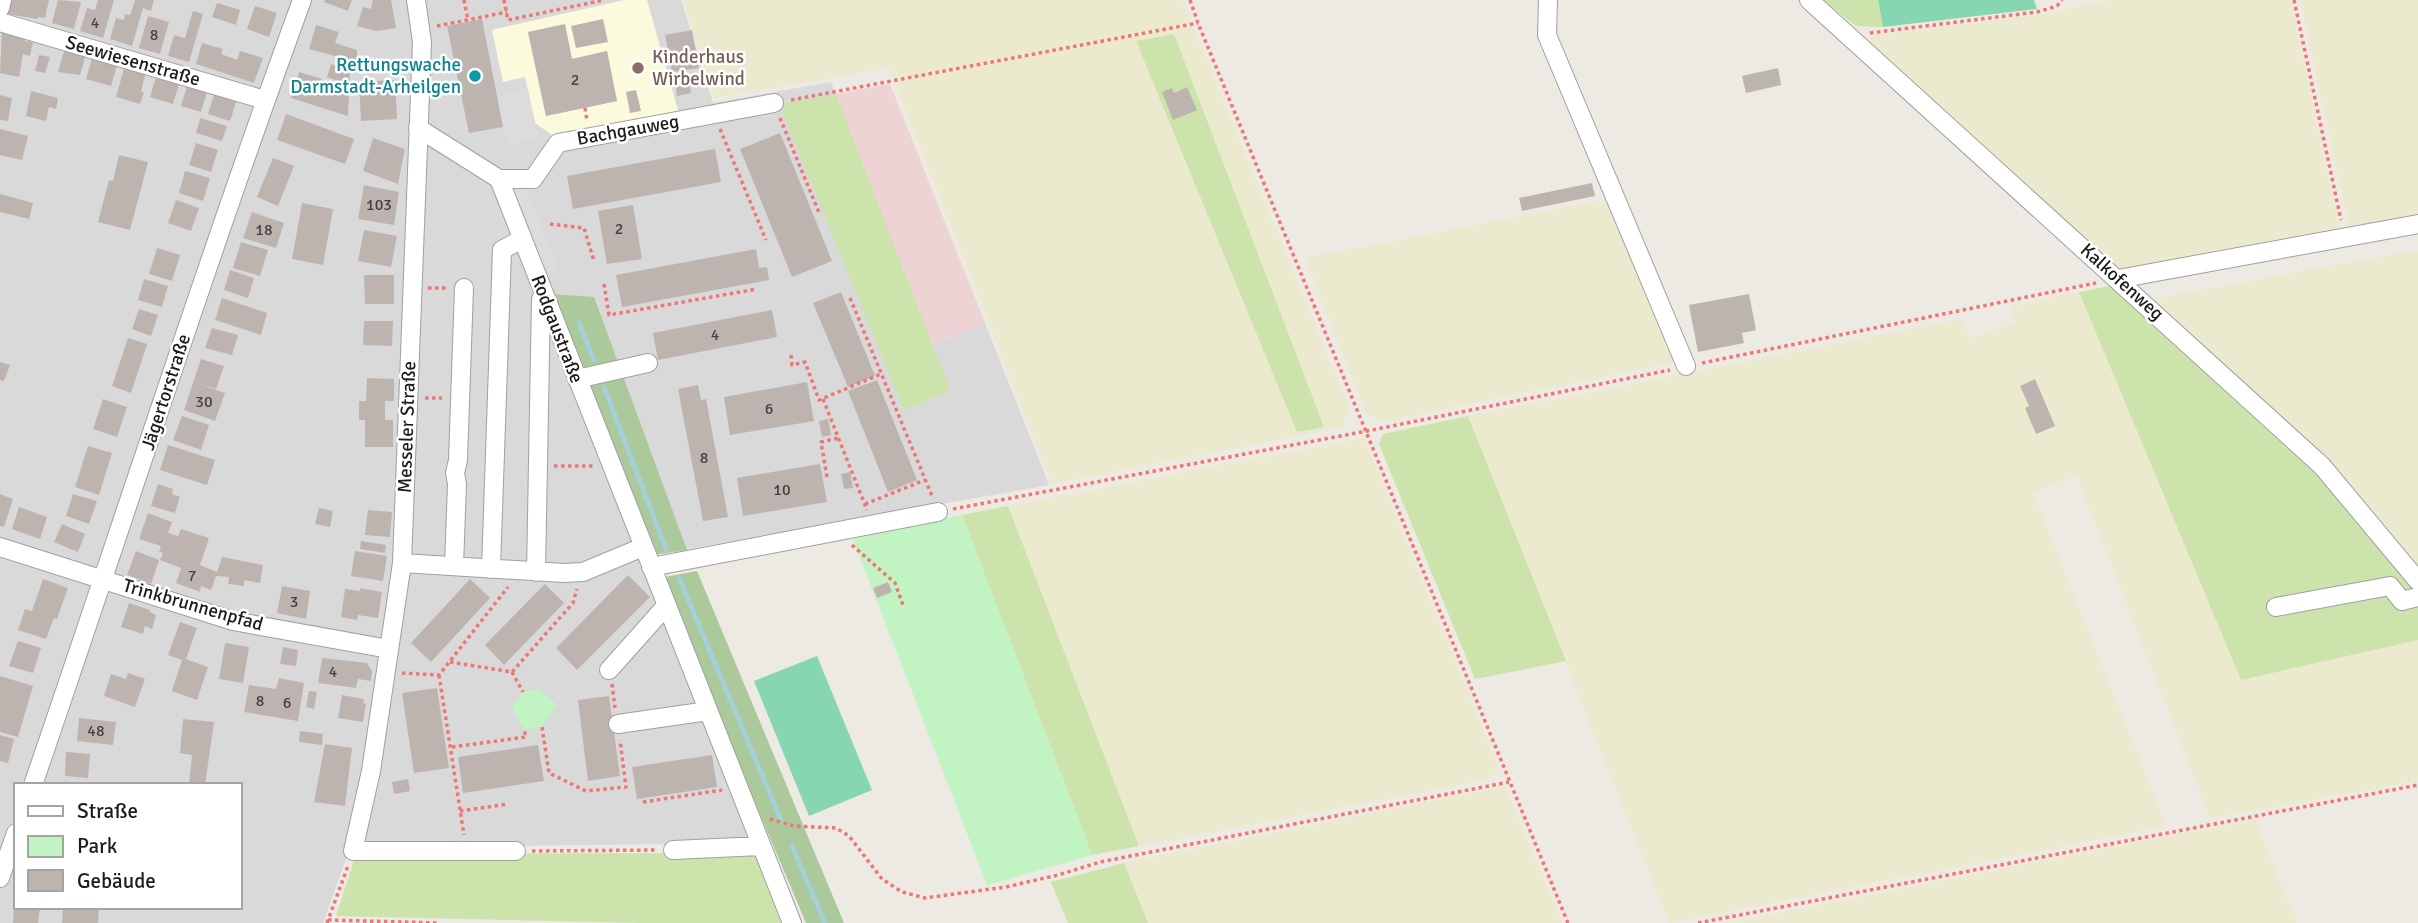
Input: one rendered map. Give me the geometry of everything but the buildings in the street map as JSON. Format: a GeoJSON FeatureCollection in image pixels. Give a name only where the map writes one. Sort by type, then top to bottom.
{"type":"FeatureCollection","features":[{"type":"Feature","properties":{"kind":"street"},"geometry":{"type":"LineString","coordinates":[[0,8],[2,0]]}},
{"type":"Feature","properties":{"kind":"street","name":"Jägertorstraße"},"geometry":{"type":"LineString","coordinates":[[34,783],[265,100],[302,0]]}},
{"type":"Feature","properties":{"kind":"street","name":"Messeler Straße"},"geometry":{"type":"LineString","coordinates":[[353,851],[371,771],[402,563],[422,29],[416,0]]}},
{"type":"Feature","properties":{"kind":"street"},"geometry":{"type":"LineString","coordinates":[[1548,0],[1547,35],[1686,366]]}},
{"type":"Feature","properties":{"kind":"street","name":"Kalkofenweg"},"geometry":{"type":"LineString","coordinates":[[1809,0],[2322,466],[2418,580]]}},
{"type":"Feature","properties":{"kind":"street","name":"Seewiesenstraße"},"geometry":{"type":"LineString","coordinates":[[0,22],[265,100]]}},
{"type":"Feature","properties":{"kind":"street","name":"Bachgauweg"},"geometry":{"type":"LineString","coordinates":[[499,179],[533,179],[558,143],[774,103]]}},
{"type":"Feature","properties":{"kind":"street"},"geometry":{"type":"LineString","coordinates":[[418,128],[499,179]]}},
{"type":"Feature","properties":{"kind":"street","name":"Rodgaustraße"},"geometry":{"type":"LineString","coordinates":[[499,179],[792,923]]}},
{"type":"Feature","properties":{"kind":"street"},"geometry":{"type":"LineString","coordinates":[[2118,279],[2418,224]]}},
{"type":"Feature","properties":{"kind":"street"},"geometry":{"type":"LineString","coordinates":[[491,569],[502,250],[522,239]]}},
{"type":"Feature","properties":{"kind":"street"},"geometry":{"type":"LineString","coordinates":[[454,566],[457,484],[455,473],[458,460],[464,288]]}},
{"type":"Feature","properties":{"kind":"street"},"geometry":{"type":"LineString","coordinates":[[528,571],[538,466],[541,289]]}},
{"type":"Feature","properties":{"kind":"street"},"geometry":{"type":"LineString","coordinates":[[576,379],[648,363]]}},
{"type":"Feature","properties":{"kind":"street"},"geometry":{"type":"LineString","coordinates":[[651,567],[938,512]]}},
{"type":"Feature","properties":{"kind":"street","name":"Trinkbrunnenpfad"},"geometry":{"type":"LineString","coordinates":[[0,547],[233,621],[389,649]]}},
{"type":"Feature","properties":{"kind":"street"},"geometry":{"type":"LineString","coordinates":[[402,563],[583,572],[643,547]]}},
{"type":"Feature","properties":{"kind":"street"},"geometry":{"type":"LineString","coordinates":[[2276,607],[2390,586],[2402,601],[2418,597]]}},
{"type":"Feature","properties":{"kind":"street"},"geometry":{"type":"LineString","coordinates":[[609,670],[666,606]]}},
{"type":"Feature","properties":{"kind":"street"},"geometry":{"type":"LineString","coordinates":[[618,724],[708,711]]}},
{"type":"Feature","properties":{"kind":"street"},"geometry":{"type":"LineString","coordinates":[[0,878],[14,839]]}},
{"type":"Feature","properties":{"kind":"street"},"geometry":{"type":"LineString","coordinates":[[673,850],[761,846]]}},
{"type":"Feature","properties":{"kind":"street"},"geometry":{"type":"LineString","coordinates":[[353,851],[516,851]]}},
{"type":"Feature","properties":{"kind":"path"},"geometry":{"type":"LineString","coordinates":[[464,0],[468,20]]}},
{"type":"Feature","properties":{"kind":"path"},"geometry":{"type":"LineString","coordinates":[[504,0],[508,20],[604,0]]}},
{"type":"Feature","properties":{"kind":"path"},"geometry":{"type":"LineString","coordinates":[[1191,0],[1198,23],[1568,923]]}},
{"type":"Feature","properties":{"kind":"path"},"geometry":{"type":"LineString","coordinates":[[1857,44],[1870,33],[2037,12],[2057,6],[2062,0]]}},
{"type":"Feature","properties":{"kind":"path"},"geometry":{"type":"LineString","coordinates":[[2294,0],[2345,237]]}},
{"type":"Feature","properties":{"kind":"path"},"geometry":{"type":"LineString","coordinates":[[422,29],[507,12]]}},
{"type":"Feature","properties":{"kind":"path"},"geometry":{"type":"LineString","coordinates":[[820,215],[774,103],[1198,23]]}},
{"type":"Feature","properties":{"kind":"path"},"geometry":{"type":"LineString","coordinates":[[714,114],[766,240]]}},
{"type":"Feature","properties":{"kind":"path"},"geometry":{"type":"LineString","coordinates":[[550,224],[584,228],[594,261]]}},
{"type":"Feature","properties":{"kind":"path"},"geometry":{"type":"LineString","coordinates":[[850,298],[938,512],[1367,432],[2118,279]]}},
{"type":"Feature","properties":{"kind":"path"},"geometry":{"type":"LineString","coordinates":[[604,284],[609,315],[757,289]]}},
{"type":"Feature","properties":{"kind":"path"},"geometry":{"type":"LineString","coordinates":[[412,288],[464,288]]}},
{"type":"Feature","properties":{"kind":"path"},"geometry":{"type":"LineString","coordinates":[[790,355],[792,365],[805,362],[819,400],[881,374]]}},
{"type":"Feature","properties":{"kind":"path"},"geometry":{"type":"LineString","coordinates":[[823,398],[873,525]]}},
{"type":"Feature","properties":{"kind":"path"},"geometry":{"type":"LineString","coordinates":[[827,477],[821,442],[839,438]]}},
{"type":"Feature","properties":{"kind":"path"},"geometry":{"type":"LineString","coordinates":[[538,466],[611,466]]}},
{"type":"Feature","properties":{"kind":"path"},"geometry":{"type":"LineString","coordinates":[[865,504],[925,480]]}},
{"type":"Feature","properties":{"kind":"path"},"geometry":{"type":"LineString","coordinates":[[838,531],[895,583],[904,608]]}},
{"type":"Feature","properties":{"kind":"path"},"geometry":{"type":"LineString","coordinates":[[439,675],[528,571]]}},
{"type":"Feature","properties":{"kind":"path"},"geometry":{"type":"LineString","coordinates":[[512,672],[573,603],[583,572]]}},
{"type":"Feature","properties":{"kind":"path"},"geometry":{"type":"LineString","coordinates":[[450,662],[512,672]]}},
{"type":"Feature","properties":{"kind":"path"},"geometry":{"type":"LineString","coordinates":[[542,727],[548,773],[586,791],[626,787],[609,670]]}},
{"type":"Feature","properties":{"kind":"path"},"geometry":{"type":"LineString","coordinates":[[386,672],[439,675]]}},
{"type":"Feature","properties":{"kind":"path"},"geometry":{"type":"LineString","coordinates":[[512,672],[523,692]]}},
{"type":"Feature","properties":{"kind":"path"},"geometry":{"type":"LineString","coordinates":[[439,675],[466,851]]}},
{"type":"Feature","properties":{"kind":"path"},"geometry":{"type":"LineString","coordinates":[[452,747],[526,737],[524,729]]}},
{"type":"Feature","properties":{"kind":"path"},"geometry":{"type":"LineString","coordinates":[[748,813],[794,826],[836,828],[849,836],[883,879],[902,892],[925,898],[1006,887],[1058,876],[1100,862],[1509,782]]}},
{"type":"Feature","properties":{"kind":"path"},"geometry":{"type":"LineString","coordinates":[[1698,923],[2418,785]]}},
{"type":"Feature","properties":{"kind":"path"},"geometry":{"type":"LineString","coordinates":[[643,802],[738,788]]}},
{"type":"Feature","properties":{"kind":"path"},"geometry":{"type":"LineString","coordinates":[[460,811],[508,804]]}},
{"type":"Feature","properties":{"kind":"path"},"geometry":{"type":"LineString","coordinates":[[516,851],[673,850]]}},
{"type":"Feature","properties":{"kind":"path"},"geometry":{"type":"LineString","coordinates":[[353,851],[328,922],[439,923]]}},
{"type":"Feature","properties":{"kind":"shaded area"},"geometry":{"type":"Polygon","coordinates":[[[0,0],[681,0],[713,103],[831,82],[932,344],[985,323],[1049,485],[653,555],[752,843],[350,848],[323,923],[0,923],[0,0]]]}},
{"type":"Feature","properties":{"kind":"shaded area","name":"Kinderhaus Wirbelwind"},"geometry":{"type":"Polygon","coordinates":[[[624,0],[647,0],[679,114],[556,138],[535,123],[525,77],[503,82],[492,30],[624,0]],[[565,25],[528,32],[546,116],[617,101],[607,51],[572,59],[565,25]]]}},
{"type":"Feature","properties":{"kind":"shaded area"},"geometry":{"type":"Polygon","coordinates":[[[890,84],[985,323],[932,344],[836,94],[890,84]]]}},
{"type":"Feature","properties":{"kind":"shaded area"},"geometry":{"type":"Polygon","coordinates":[[[528,90],[538,138],[507,144],[497,96],[528,90]]]}},
{"type":"Feature","properties":{"kind":"shaded area"},"geometry":{"type":"Polygon","coordinates":[[[525,184],[558,269],[536,274],[504,192],[525,184]]]}},
{"type":"Feature","properties":{"kind":"green space"},"geometry":{"type":"Polygon","coordinates":[[[684,0],[1182,0],[1350,410],[1342,427],[1052,484],[889,68],[714,98],[684,0]]]}},
{"type":"Feature","properties":{"kind":"green space"},"geometry":{"type":"Polygon","coordinates":[[[1823,0],[1878,0],[1883,27],[1856,26],[1823,0]]]}},
{"type":"Feature","properties":{"kind":"green space"},"geometry":{"type":"Polygon","coordinates":[[[1878,0],[2034,0],[2037,9],[1883,27],[1878,0]]]}},
{"type":"Feature","properties":{"kind":"green space"},"geometry":{"type":"Polygon","coordinates":[[[2109,0],[2291,0],[2340,232],[2115,274],[1862,44],[1875,35],[2035,15],[2109,0]]]}},
{"type":"Feature","properties":{"kind":"green space"},"geometry":{"type":"Polygon","coordinates":[[[2300,0],[2418,0],[2418,218],[2350,231],[2300,0]]]}},
{"type":"Feature","properties":{"kind":"green space"},"geometry":{"type":"Polygon","coordinates":[[[1174,34],[1324,427],[1297,432],[1136,41],[1174,34]]]}},
{"type":"Feature","properties":{"kind":"green space"},"geometry":{"type":"Polygon","coordinates":[[[836,94],[950,390],[904,411],[779,104],[836,94]]]}},
{"type":"Feature","properties":{"kind":"green space"},"geometry":{"type":"Polygon","coordinates":[[[1605,200],[1676,362],[1401,418],[1380,421],[1366,413],[1305,258],[1605,200]]]}},
{"type":"Feature","properties":{"kind":"green space"},"geometry":{"type":"Polygon","coordinates":[[[2418,250],[2418,573],[2331,465],[2152,299],[2418,250]]]}},
{"type":"Feature","properties":{"kind":"green space"},"geometry":{"type":"Polygon","coordinates":[[[2115,285],[2319,473],[2418,596],[2418,640],[2241,680],[2079,292],[2115,285]]]}},
{"type":"Feature","properties":{"kind":"green space"},"geometry":{"type":"Polygon","coordinates":[[[2079,292],[2241,679],[2418,640],[2418,781],[2210,818],[2076,475],[2033,493],[2166,826],[1669,923],[1468,416],[1961,319],[1972,339],[2015,322],[2010,307],[2079,292]]]}},
{"type":"Feature","properties":{"kind":"green space"},"geometry":{"type":"Polygon","coordinates":[[[551,294],[594,297],[687,550],[653,555],[551,294]]]}},
{"type":"Feature","properties":{"kind":"green space"},"geometry":{"type":"Polygon","coordinates":[[[1468,416],[1566,661],[1475,679],[1379,444],[1383,434],[1468,416]]]}},
{"type":"Feature","properties":{"kind":"green space"},"geometry":{"type":"Polygon","coordinates":[[[1364,438],[1500,770],[1490,779],[1139,846],[1008,506],[1364,438]]]}},
{"type":"Feature","properties":{"kind":"green space"},"geometry":{"type":"Polygon","coordinates":[[[1008,506],[1139,846],[1092,855],[962,515],[1008,506]]]}},
{"type":"Feature","properties":{"kind":"green space"},"geometry":{"type":"Polygon","coordinates":[[[962,515],[1092,855],[987,885],[852,537],[962,515]]]}},
{"type":"Feature","properties":{"kind":"green space"},"geometry":{"type":"Polygon","coordinates":[[[697,571],[844,923],[806,923],[660,578],[697,571]]]}},
{"type":"Feature","properties":{"kind":"green space"},"geometry":{"type":"Polygon","coordinates":[[[817,656],[872,790],[809,816],[754,681],[817,656]]]}},
{"type":"Feature","properties":{"kind":"green space"},"geometry":{"type":"Polygon","coordinates":[[[538,689],[557,705],[542,727],[524,729],[512,708],[523,692],[538,689]]]}},
{"type":"Feature","properties":{"kind":"green space"},"geometry":{"type":"Polygon","coordinates":[[[1505,786],[1562,923],[1148,923],[1124,863],[1505,786]]]}},
{"type":"Feature","properties":{"kind":"green space"},"geometry":{"type":"Polygon","coordinates":[[[2255,819],[2297,923],[1727,923],[2255,819]]]}},
{"type":"Feature","properties":{"kind":"green space"},"geometry":{"type":"Polygon","coordinates":[[[755,853],[786,923],[639,923],[336,916],[356,854],[755,853]]]}},
{"type":"Feature","properties":{"kind":"green space"},"geometry":{"type":"Polygon","coordinates":[[[1124,863],[1148,923],[1068,923],[1051,882],[1124,863]]]}},
{"type":"Feature","properties":{"kind":"waterway"},"geometry":{"type":"LineString","coordinates":[[579,323],[594,360]]}},
{"type":"Feature","properties":{"kind":"waterway"},"geometry":{"type":"LineString","coordinates":[[604,387],[666,549]]}},
{"type":"Feature","properties":{"kind":"waterway"},"geometry":{"type":"LineString","coordinates":[[679,578],[781,820]]}},
{"type":"Feature","properties":{"kind":"waterway"},"geometry":{"type":"LineString","coordinates":[[792,846],[825,923]]}},
{"type":"Feature","properties":{"kind":"place","name":"Kinderhaus Wirbelwind"},"geometry":{"type":"Point","coordinates":[638,68]}},
{"type":"Feature","properties":{"kind":"place","name":"Rettungswache Darmstadt-Arheilgen"},"geometry":{"type":"Point","coordinates":[475,76]}}]}
